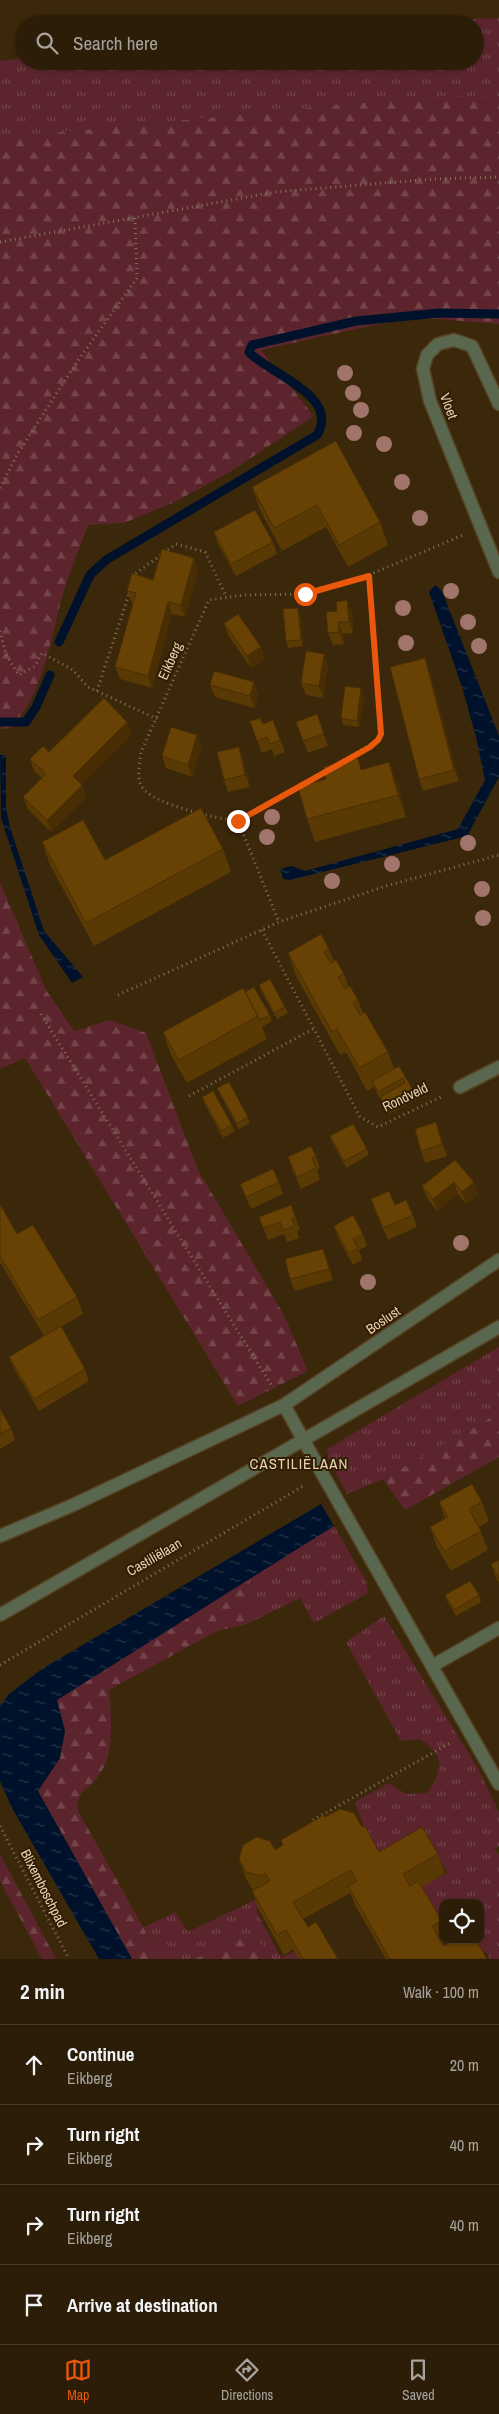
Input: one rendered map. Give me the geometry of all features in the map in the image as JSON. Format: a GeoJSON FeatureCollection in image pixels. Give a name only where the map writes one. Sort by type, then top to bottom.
{"type":"FeatureCollection","features":[{"type":"Feature","properties":{"kind":"street","name":"Vloet"},"geometry":{"type":"LineString","coordinates":[[499,404],[472,346],[454,340],[438,344],[427,355],[423,369],[430,401],[499,572]]}},
{"type":"Feature","properties":{"kind":"street"},"geometry":{"type":"LineString","coordinates":[[460,1087],[499,1066]]}},
{"type":"Feature","properties":{"kind":"street","name":"Boslust"},"geometry":{"type":"LineString","coordinates":[[284,1405],[499,1260]]}},
{"type":"Feature","properties":{"kind":"street","name":"Castiliëlaan"},"geometry":{"type":"LineString","coordinates":[[0,1615],[499,1327]]}},
{"type":"Feature","properties":{"kind":"street"},"geometry":{"type":"LineString","coordinates":[[0,1536],[73,1504],[284,1405],[499,1784]]}},
{"type":"Feature","properties":{"kind":"street"},"geometry":{"type":"LineString","coordinates":[[432,1666],[499,1628]]}},
{"type":"Feature","properties":{"kind":"path"},"geometry":{"type":"LineString","coordinates":[[0,242],[275,192],[434,179],[499,177]]}},
{"type":"Feature","properties":{"kind":"path"},"geometry":{"type":"LineString","coordinates":[[0,488],[18,453],[76,362],[137,278],[135,218]]}},
{"type":"Feature","properties":{"kind":"path","name":"Eikberg"},"geometry":{"type":"LineString","coordinates":[[238,821],[224,820],[152,797],[142,787],[139,774],[141,752],[209,600],[226,596],[305,594],[369,576],[481,528]]}},
{"type":"Feature","properties":{"kind":"path"},"geometry":{"type":"LineString","coordinates":[[97,691],[135,574],[176,544],[205,552],[226,596]]}},
{"type":"Feature","properties":{"kind":"path"},"geometry":{"type":"LineString","coordinates":[[279,922],[238,821],[378,740],[381,734],[369,576]]}},
{"type":"Feature","properties":{"kind":"path"},"geometry":{"type":"LineString","coordinates":[[0,632],[6,655],[19,675],[35,666],[42,653],[73,670],[88,687],[157,719]]}},
{"type":"Feature","properties":{"kind":"path"},"geometry":{"type":"LineString","coordinates":[[118,995],[279,922],[386,886],[499,855]]}},
{"type":"Feature","properties":{"kind":"path","name":"Rondveld"},"geometry":{"type":"LineString","coordinates":[[262,930],[360,1117],[378,1127],[460,1087]]}},
{"type":"Feature","properties":{"kind":"path"},"geometry":{"type":"LineString","coordinates":[[41,1014],[284,1405]]}},
{"type":"Feature","properties":{"kind":"path"},"geometry":{"type":"LineString","coordinates":[[189,1096],[313,1029]]}},
{"type":"Feature","properties":{"kind":"path","name":"Castiliëlaan"},"geometry":{"type":"LineString","coordinates":[[0,1665],[323,1475]]}},
{"type":"Feature","properties":{"kind":"path"},"geometry":{"type":"LineString","coordinates":[[313,1820],[382,1780],[470,1733]]}},
{"type":"Feature","properties":{"kind":"path","name":"Blixemboschpad"},"geometry":{"type":"LineString","coordinates":[[0,1826],[69,1959]]}},
{"type":"Feature","properties":{"kind":"green space"},"geometry":{"type":"Polygon","coordinates":[[[499,18],[499,96],[432,96],[0,138],[0,61],[15,59],[15,70],[484,70],[484,19],[499,18]]]}},
{"type":"Feature","properties":{"kind":"green space"},"geometry":{"type":"Polygon","coordinates":[[[432,96],[499,96],[499,324],[411,317],[261,350],[314,416],[231,471],[177,501],[124,523],[88,525],[64,591],[38,684],[31,700],[11,728],[0,729],[0,138],[432,96]]]}},
{"type":"Feature","properties":{"kind":"green space"},"geometry":{"type":"Polygon","coordinates":[[[0,882],[46,990],[74,1031],[110,1020],[146,1033],[198,1170],[284,1315],[308,1371],[238,1406],[25,1058],[0,1069],[0,882]]]}},
{"type":"Feature","properties":{"kind":"green space"},"geometry":{"type":"Polygon","coordinates":[[[499,1347],[499,1413],[383,1479],[347,1494],[328,1458],[327,1449],[499,1347]]]}},
{"type":"Feature","properties":{"kind":"green space"},"geometry":{"type":"Polygon","coordinates":[[[499,1413],[499,1457],[405,1510],[383,1479],[499,1413]]]}},
{"type":"Feature","properties":{"kind":"green space"},"geometry":{"type":"Polygon","coordinates":[[[334,1526],[366,1581],[368,1593],[314,1623],[300,1598],[247,1624],[252,1613],[243,1582],[334,1526]]]}},
{"type":"Feature","properties":{"kind":"green space"},"geometry":{"type":"Polygon","coordinates":[[[243,1582],[252,1613],[247,1624],[217,1631],[109,1690],[111,1735],[107,1759],[97,1778],[81,1793],[77,1809],[161,1959],[132,1959],[38,1791],[60,1758],[65,1731],[57,1700],[243,1582]]]}},
{"type":"Feature","properties":{"kind":"green space"},"geometry":{"type":"Polygon","coordinates":[[[384,1616],[477,1767],[499,1812],[499,1846],[495,1849],[499,1855],[499,1959],[490,1959],[486,1952],[472,1959],[460,1959],[452,1944],[484,1944],[484,1899],[439,1899],[439,1918],[422,1886],[447,1873],[433,1844],[386,1869],[364,1827],[355,1802],[389,1783],[406,1794],[427,1793],[439,1770],[439,1763],[434,1751],[420,1739],[401,1741],[346,1642],[384,1616]]]}},
{"type":"Feature","properties":{"kind":"green space"},"geometry":{"type":"Polygon","coordinates":[[[0,1854],[56,1959],[42,1959],[0,1881],[0,1854]]]}},
{"type":"Feature","properties":{"kind":"green space"},"geometry":{"type":"Polygon","coordinates":[[[265,1895],[269,1903],[256,1910],[281,1958],[297,1950],[301,1959],[271,1959],[270,1950],[250,1937],[239,1937],[195,1959],[161,1959],[144,1927],[175,1912],[188,1932],[265,1895]]]}},
{"type":"Feature","properties":{"kind":"green space"},"geometry":{"type":"Polygon","coordinates":[[[239,1937],[250,1937],[270,1950],[271,1959],[195,1959],[239,1937]]]}},
{"type":"Feature","properties":{"kind":"water"},"geometry":{"type":"Polygon","coordinates":[[[435,585],[442,591],[499,736],[499,777],[467,836],[290,880],[283,879],[280,869],[292,866],[305,871],[458,829],[485,780],[476,737],[462,687],[429,592],[435,585]]]}},
{"type":"Feature","properties":{"kind":"water"},"geometry":{"type":"Polygon","coordinates":[[[0,755],[6,755],[6,807],[10,827],[44,931],[83,977],[72,983],[39,935],[1,818],[0,755]]]}},
{"type":"Feature","properties":{"kind":"water"},"geometry":{"type":"Polygon","coordinates":[[[321,1504],[334,1526],[57,1700],[65,1731],[60,1758],[38,1791],[132,1959],[99,1959],[12,1808],[0,1781],[0,1706],[9,1694],[42,1669],[321,1504]]]}},
{"type":"Feature","properties":{"kind":"building"},"geometry":{"type":"Polygon","coordinates":[[[336,441],[380,522],[339,545],[317,505],[274,528],[252,487],[336,441]]]}},
{"type":"Feature","properties":{"kind":"building"},"geometry":{"type":"Polygon","coordinates":[[[255,510],[273,542],[231,564],[214,532],[255,510]]]}},
{"type":"Feature","properties":{"kind":"building"},"geometry":{"type":"Polygon","coordinates":[[[162,549],[194,558],[181,605],[168,602],[148,676],[115,667],[136,593],[127,591],[132,573],[153,580],[162,549]]]}},
{"type":"Feature","properties":{"kind":"building"},"geometry":{"type":"Polygon","coordinates":[[[347,600],[349,622],[338,622],[339,632],[328,633],[326,612],[337,611],[336,602],[347,600]]]}},
{"type":"Feature","properties":{"kind":"building"},"geometry":{"type":"Polygon","coordinates":[[[298,608],[301,640],[286,641],[283,609],[298,608]]]}},
{"type":"Feature","properties":{"kind":"building"},"geometry":{"type":"Polygon","coordinates":[[[238,614],[261,647],[247,656],[224,623],[238,614]]]}},
{"type":"Feature","properties":{"kind":"building"},"geometry":{"type":"Polygon","coordinates":[[[306,651],[324,654],[319,686],[301,683],[306,651]]]}},
{"type":"Feature","properties":{"kind":"building"},"geometry":{"type":"Polygon","coordinates":[[[425,658],[454,770],[419,779],[390,667],[425,658]]]}},
{"type":"Feature","properties":{"kind":"building"},"geometry":{"type":"Polygon","coordinates":[[[214,671],[254,682],[250,696],[210,685],[214,671]]]}},
{"type":"Feature","properties":{"kind":"building"},"geometry":{"type":"Polygon","coordinates":[[[345,686],[361,688],[357,721],[341,718],[345,686]]]}},
{"type":"Feature","properties":{"kind":"building"},"geometry":{"type":"Polygon","coordinates":[[[104,698],[127,722],[73,776],[82,785],[47,820],[23,797],[46,774],[30,759],[43,746],[49,752],[104,698]]]}},
{"type":"Feature","properties":{"kind":"building"},"geometry":{"type":"Polygon","coordinates":[[[317,714],[324,734],[303,741],[296,722],[317,714]]]}},
{"type":"Feature","properties":{"kind":"building"},"geometry":{"type":"Polygon","coordinates":[[[260,718],[263,724],[273,720],[280,740],[270,744],[267,737],[257,741],[250,721],[260,718]]]}},
{"type":"Feature","properties":{"kind":"building"},"geometry":{"type":"Polygon","coordinates":[[[171,727],[197,735],[188,765],[162,756],[171,727]]]}},
{"type":"Feature","properties":{"kind":"building"},"geometry":{"type":"Polygon","coordinates":[[[239,747],[245,775],[224,780],[217,752],[239,747]]]}},
{"type":"Feature","properties":{"kind":"building"},"geometry":{"type":"Polygon","coordinates":[[[358,758],[361,770],[389,762],[398,795],[307,819],[298,787],[326,779],[323,767],[358,758]]]}},
{"type":"Feature","properties":{"kind":"building"},"geometry":{"type":"Polygon","coordinates":[[[201,808],[223,849],[86,923],[42,842],[83,820],[105,860],[201,808]]]}},
{"type":"Feature","properties":{"kind":"building"},"geometry":{"type":"Polygon","coordinates":[[[321,934],[329,949],[324,952],[331,963],[336,960],[344,974],[338,977],[345,989],[350,986],[358,1000],[353,1003],[360,1015],[365,1012],[388,1052],[359,1068],[337,1029],[332,1032],[288,953],[321,934]]]}},
{"type":"Feature","properties":{"kind":"building"},"geometry":{"type":"Polygon","coordinates":[[[270,979],[285,1007],[274,1013],[259,985],[270,979]]]}},
{"type":"Feature","properties":{"kind":"building"},"geometry":{"type":"Polygon","coordinates":[[[254,987],[270,1015],[260,1020],[245,992],[254,987]]]}},
{"type":"Feature","properties":{"kind":"building"},"geometry":{"type":"Polygon","coordinates":[[[243,988],[258,1016],[179,1060],[163,1032],[243,988]]]}},
{"type":"Feature","properties":{"kind":"building"},"geometry":{"type":"Polygon","coordinates":[[[399,1066],[414,1092],[387,1108],[380,1097],[405,1083],[403,1078],[378,1092],[372,1081],[399,1066]]]}},
{"type":"Feature","properties":{"kind":"building"},"geometry":{"type":"Polygon","coordinates":[[[229,1082],[248,1117],[237,1123],[217,1088],[229,1082]]]}},
{"type":"Feature","properties":{"kind":"building"},"geometry":{"type":"Polygon","coordinates":[[[213,1091],[232,1125],[221,1131],[202,1097],[213,1091]]]}},
{"type":"Feature","properties":{"kind":"building"},"geometry":{"type":"Polygon","coordinates":[[[436,1122],[442,1144],[421,1151],[415,1129],[436,1122]]]}},
{"type":"Feature","properties":{"kind":"building"},"geometry":{"type":"Polygon","coordinates":[[[353,1124],[367,1149],[344,1161],[330,1136],[353,1124]]]}},
{"type":"Feature","properties":{"kind":"building"},"geometry":{"type":"Polygon","coordinates":[[[311,1146],[316,1156],[312,1158],[316,1168],[297,1177],[288,1157],[311,1146]]]}},
{"type":"Feature","properties":{"kind":"building"},"geometry":{"type":"Polygon","coordinates":[[[455,1160],[474,1182],[462,1192],[454,1182],[433,1199],[422,1186],[455,1160]]]}},
{"type":"Feature","properties":{"kind":"building"},"geometry":{"type":"Polygon","coordinates":[[[273,1169],[279,1182],[246,1197],[240,1184],[273,1169]]]}},
{"type":"Feature","properties":{"kind":"building"},"geometry":{"type":"Polygon","coordinates":[[[389,1191],[395,1205],[406,1200],[413,1215],[383,1228],[371,1199],[389,1191]]]}},
{"type":"Feature","properties":{"kind":"building"},"geometry":{"type":"Polygon","coordinates":[[[0,1204],[17,1234],[33,1225],[77,1297],[38,1320],[0,1256],[0,1204]]]}},
{"type":"Feature","properties":{"kind":"building"},"geometry":{"type":"Polygon","coordinates":[[[291,1205],[296,1218],[292,1219],[295,1226],[283,1230],[280,1222],[263,1228],[259,1217],[291,1205]]]}},
{"type":"Feature","properties":{"kind":"building"},"geometry":{"type":"Polygon","coordinates":[[[353,1215],[363,1234],[353,1239],[358,1248],[348,1253],[334,1226],[353,1215]]]}},
{"type":"Feature","properties":{"kind":"building"},"geometry":{"type":"Polygon","coordinates":[[[323,1249],[329,1269],[290,1279],[285,1259],[323,1249]]]}},
{"type":"Feature","properties":{"kind":"building"},"geometry":{"type":"Polygon","coordinates":[[[61,1326],[85,1369],[34,1399],[9,1357],[61,1326]]]}},
{"type":"Feature","properties":{"kind":"building"},"geometry":{"type":"Polygon","coordinates":[[[0,1409],[11,1428],[0,1434],[0,1409]]]}},
{"type":"Feature","properties":{"kind":"building"},"geometry":{"type":"Polygon","coordinates":[[[472,1484],[482,1502],[469,1509],[481,1531],[444,1551],[430,1527],[448,1517],[439,1502],[472,1484]]]}},
{"type":"Feature","properties":{"kind":"building"},"geometry":{"type":"Polygon","coordinates":[[[499,1560],[499,1579],[491,1564],[499,1560]]]}},
{"type":"Feature","properties":{"kind":"building"},"geometry":{"type":"Polygon","coordinates":[[[470,1581],[479,1595],[454,1610],[445,1595],[470,1581]]]}},
{"type":"Feature","properties":{"kind":"building"},"geometry":{"type":"Polygon","coordinates":[[[340,1809],[354,1813],[362,1827],[365,1826],[379,1852],[422,1827],[438,1854],[403,1874],[410,1886],[418,1881],[439,1916],[439,1922],[432,1926],[439,1938],[439,1944],[444,1946],[447,1944],[478,1944],[487,1959],[390,1959],[348,1886],[357,1881],[351,1870],[293,1902],[308,1927],[316,1922],[338,1959],[303,1959],[286,1930],[277,1935],[252,1891],[270,1881],[265,1873],[261,1876],[246,1872],[239,1859],[243,1845],[256,1837],[270,1841],[275,1850],[283,1845],[281,1840],[324,1815],[325,1817],[340,1809]]]}},
{"type":"Feature","properties":{"kind":"waterway"},"geometry":{"type":"LineString","coordinates":[[59,642],[90,575],[106,560],[317,435],[322,421],[319,408],[299,386],[258,360],[249,352],[252,345],[356,321],[439,313],[499,314]]}},
{"type":"Feature","properties":{"kind":"waterway"},"geometry":{"type":"LineString","coordinates":[[0,722],[26,722],[36,707],[50,675]]}},
{"type":"Feature","properties":{"kind":"district","name":"CASTILIËLAAN"},"geometry":{"type":"Point","coordinates":[299,1464]}},
{"type":"Feature","properties":{"kind":"route"},"geometry":{"type":"LineString","coordinates":[[238,821],[370,747],[378,740],[381,734],[369,576],[305,594]]}}]}
